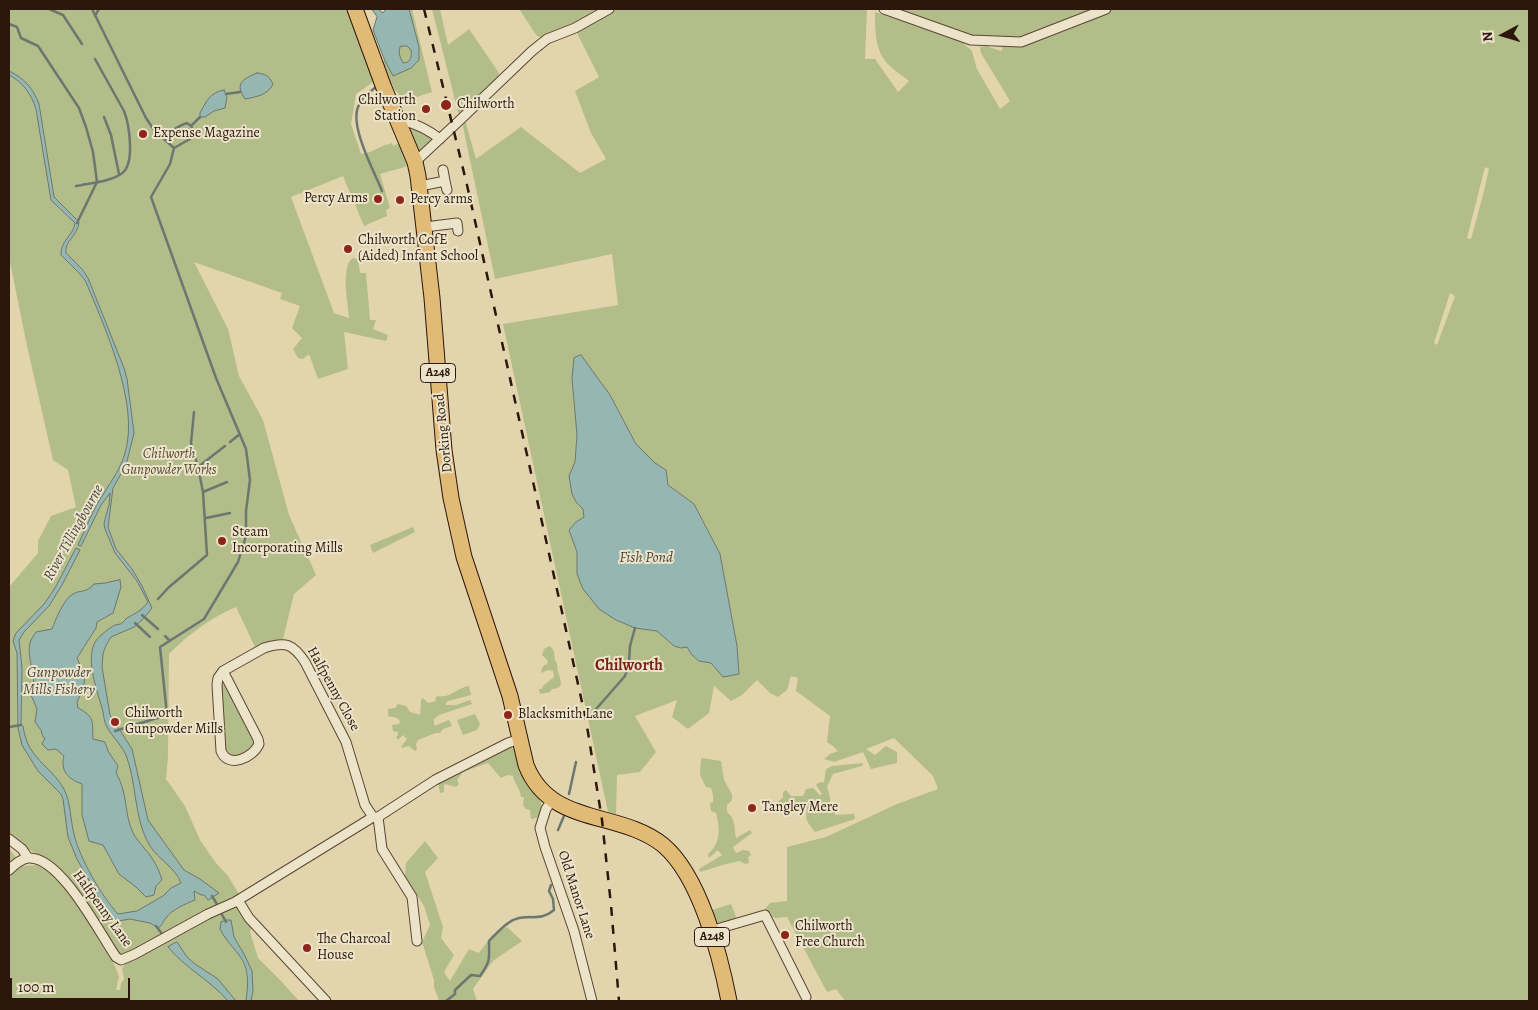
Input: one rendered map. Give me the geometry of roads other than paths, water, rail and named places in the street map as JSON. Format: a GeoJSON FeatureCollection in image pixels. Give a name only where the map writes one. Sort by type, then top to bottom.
{"type":"FeatureCollection","features":[{"type":"Feature","properties":{"kind":"main road","name":"Dorking Road"},"geometry":{"type":"LineString","coordinates":[[355,9],[378,72],[415,162],[420,186],[438,330],[438,378],[450,498],[464,558],[510,696],[529,773],[539,788],[552,800],[571,810],[627,826],[647,834],[662,844],[689,877],[710,931]]}},
{"type":"Feature","properties":{"kind":"main road","name":"A248"},"geometry":{"type":"LineString","coordinates":[[710,931],[724,974],[729,1001]]}},
{"type":"Feature","properties":{"kind":"street"},"geometry":{"type":"LineString","coordinates":[[415,162],[547,39],[575,28],[609,9]]}},
{"type":"Feature","properties":{"kind":"street"},"geometry":{"type":"LineString","coordinates":[[884,9],[971,40],[1022,42],[1106,9]]}},
{"type":"Feature","properties":{"kind":"street"},"geometry":{"type":"LineString","coordinates":[[399,124],[404,121],[408,122],[432,132],[440,139]]}},
{"type":"Feature","properties":{"kind":"street"},"geometry":{"type":"LineString","coordinates":[[420,186],[446,186],[443,170]]}},
{"type":"Feature","properties":{"kind":"street"},"geometry":{"type":"LineString","coordinates":[[425,227],[457,225]]}},
{"type":"Feature","properties":{"kind":"street"},"geometry":{"type":"LineString","coordinates":[[438,294],[438,330]]}},
{"type":"Feature","properties":{"kind":"street","name":"Halfpenny Close"},"geometry":{"type":"LineString","coordinates":[[223,670],[271,646],[289,646],[297,650],[346,742],[365,805],[375,817]]}},
{"type":"Feature","properties":{"kind":"street"},"geometry":{"type":"LineString","coordinates":[[223,670],[258,738],[259,744],[253,753],[239,760],[232,761],[226,760],[221,751],[217,685],[218,678],[223,670]]}},
{"type":"Feature","properties":{"kind":"street"},"geometry":{"type":"LineString","coordinates":[[326,1001],[249,918],[238,900],[435,780],[508,743],[520,739]]}},
{"type":"Feature","properties":{"kind":"street","name":"Old Manor Lane"},"geometry":{"type":"LineString","coordinates":[[552,800],[546,809],[540,828],[574,931],[592,1001]]}},
{"type":"Feature","properties":{"kind":"street"},"geometry":{"type":"LineString","coordinates":[[375,817],[382,850],[412,897],[417,942]]}},
{"type":"Feature","properties":{"kind":"street"},"geometry":{"type":"LineString","coordinates":[[9,839],[28,858],[22,860],[9,870]]}},
{"type":"Feature","properties":{"kind":"street","name":"Halfpenny Lane"},"geometry":{"type":"LineString","coordinates":[[28,858],[37,859],[57,872],[84,904],[116,957],[121,960],[238,900]]}},
{"type":"Feature","properties":{"kind":"street"},"geometry":{"type":"LineString","coordinates":[[710,931],[765,915],[806,996]]}},
{"type":"Feature","properties":{"kind":"water"},"geometry":{"type":"Polygon","coordinates":[[[372,9],[378,9],[383,13],[386,9],[409,9],[419,47],[419,60],[411,68],[393,76],[373,30],[377,17],[372,9]],[[407,46],[400,47],[399,54],[403,63],[408,62],[411,57],[411,50],[407,46]]]}},
{"type":"Feature","properties":{"kind":"water"},"geometry":{"type":"Polygon","coordinates":[[[9,71],[27,84],[39,104],[54,197],[79,222],[76,231],[67,245],[66,253],[88,278],[127,379],[134,433],[126,465],[113,488],[108,527],[116,549],[132,569],[152,608],[134,627],[111,637],[106,645],[102,667],[110,715],[132,749],[148,820],[184,870],[219,893],[208,900],[204,895],[194,891],[195,900],[172,912],[158,928],[150,923],[130,919],[118,921],[106,911],[77,859],[68,837],[61,794],[38,771],[22,745],[18,728],[17,653],[13,641],[16,633],[44,604],[55,588],[76,548],[80,550],[49,606],[24,632],[19,640],[22,668],[21,725],[30,748],[64,789],[68,800],[74,834],[81,854],[98,887],[118,914],[137,911],[181,883],[175,872],[150,846],[145,836],[138,814],[133,780],[127,758],[105,723],[93,677],[91,659],[96,640],[110,628],[121,624],[126,618],[138,612],[148,602],[137,581],[115,553],[105,529],[104,523],[110,493],[101,505],[81,546],[78,545],[100,499],[119,469],[125,453],[128,433],[128,412],[124,389],[110,342],[85,280],[61,255],[61,250],[75,223],[51,200],[36,109],[26,89],[9,75],[9,71]]]}},
{"type":"Feature","properties":{"kind":"water"},"geometry":{"type":"Polygon","coordinates":[[[257,73],[267,76],[273,84],[265,93],[245,99],[240,85],[248,77],[257,73]]]}},
{"type":"Feature","properties":{"kind":"water"},"geometry":{"type":"Polygon","coordinates":[[[224,90],[227,97],[225,108],[214,111],[205,117],[200,117],[200,113],[209,98],[215,93],[224,90]]]}},
{"type":"Feature","properties":{"kind":"water","name":"Fish Pond"},"geometry":{"type":"Polygon","coordinates":[[[581,355],[610,395],[636,444],[655,463],[666,470],[668,485],[694,504],[720,554],[737,646],[739,674],[723,677],[711,663],[699,661],[687,647],[674,646],[657,631],[635,628],[616,620],[599,609],[583,589],[577,574],[577,552],[569,530],[584,517],[583,509],[576,502],[572,494],[569,476],[575,462],[577,435],[572,378],[574,358],[581,355]]]}},
{"type":"Feature","properties":{"kind":"water","name":"Gunpowder Mills Fishery"},"geometry":{"type":"Polygon","coordinates":[[[120,580],[121,587],[113,613],[97,622],[96,628],[77,658],[83,671],[84,684],[77,702],[78,708],[88,714],[92,721],[93,739],[105,742],[108,751],[118,766],[116,773],[124,795],[130,826],[153,860],[161,876],[162,880],[156,886],[154,895],[146,897],[119,874],[103,845],[89,841],[82,815],[82,784],[66,774],[63,766],[64,756],[56,749],[48,750],[42,744],[45,738],[35,722],[37,709],[31,695],[34,683],[29,649],[30,642],[36,632],[52,629],[63,605],[73,594],[86,590],[94,584],[120,580]]]}},
{"type":"Feature","properties":{"kind":"water"},"geometry":{"type":"Polygon","coordinates":[[[231,920],[234,937],[252,971],[253,991],[251,1001],[246,1001],[248,983],[247,971],[243,960],[220,929],[221,922],[231,920]]]}},
{"type":"Feature","properties":{"kind":"water"},"geometry":{"type":"Polygon","coordinates":[[[177,942],[187,957],[218,979],[236,1001],[228,1001],[168,947],[177,942]]]}},
{"type":"Feature","properties":{"kind":"waterway"},"geometry":{"type":"LineString","coordinates":[[49,9],[63,15],[82,44]]}},
{"type":"Feature","properties":{"kind":"waterway","name":"River Tillingbourne"},"geometry":{"type":"LineString","coordinates":[[92,9],[146,118],[154,130],[174,148],[170,164],[151,197],[216,378],[246,449],[250,480],[246,511],[246,536],[238,562],[204,619],[160,647],[167,715],[115,731]]}},
{"type":"Feature","properties":{"kind":"waterway"},"geometry":{"type":"LineString","coordinates":[[95,16],[99,9]]}},
{"type":"Feature","properties":{"kind":"waterway"},"geometry":{"type":"LineString","coordinates":[[9,24],[17,27],[21,38],[38,46],[79,108],[86,127],[93,152],[97,182],[77,223]]}},
{"type":"Feature","properties":{"kind":"waterway"},"geometry":{"type":"LineString","coordinates":[[76,186],[116,177],[126,169],[130,154],[128,125],[124,111],[95,59]]}},
{"type":"Feature","properties":{"kind":"waterway"},"geometry":{"type":"LineString","coordinates":[[376,87],[361,101],[356,116],[364,149],[382,191]]}},
{"type":"Feature","properties":{"kind":"waterway"},"geometry":{"type":"LineString","coordinates":[[226,94],[240,92]]}},
{"type":"Feature","properties":{"kind":"waterway"},"geometry":{"type":"LineString","coordinates":[[104,117],[111,135],[119,174]]}},
{"type":"Feature","properties":{"kind":"waterway"},"geometry":{"type":"LineString","coordinates":[[174,148],[190,139],[193,130],[191,126],[200,117]]}},
{"type":"Feature","properties":{"kind":"waterway"},"geometry":{"type":"LineString","coordinates":[[164,138],[180,126],[187,123],[191,126]]}},
{"type":"Feature","properties":{"kind":"waterway"},"geometry":{"type":"LineString","coordinates":[[194,412],[191,443],[198,467]]}},
{"type":"Feature","properties":{"kind":"waterway","name":"River Tillingbourne"},"geometry":{"type":"LineString","coordinates":[[230,442],[240,434]]}},
{"type":"Feature","properties":{"kind":"waterway","name":"River Tillingbourne"},"geometry":{"type":"LineString","coordinates":[[158,599],[168,588],[207,555],[203,492],[198,467],[225,446]]}},
{"type":"Feature","properties":{"kind":"waterway","name":"River Tillingbourne"},"geometry":{"type":"LineString","coordinates":[[203,492],[227,482]]}},
{"type":"Feature","properties":{"kind":"waterway","name":"River Tillingbourne"},"geometry":{"type":"LineString","coordinates":[[206,518],[230,513]]}},
{"type":"Feature","properties":{"kind":"waterway"},"geometry":{"type":"LineString","coordinates":[[142,615],[158,629]]}},
{"type":"Feature","properties":{"kind":"waterway"},"geometry":{"type":"LineString","coordinates":[[135,623],[150,637]]}},
{"type":"Feature","properties":{"kind":"waterway"},"geometry":{"type":"LineString","coordinates":[[590,716],[625,676],[635,628]]}},
{"type":"Feature","properties":{"kind":"waterway","name":"River Tillingbourne"},"geometry":{"type":"LineString","coordinates":[[165,636],[169,640]]}},
{"type":"Feature","properties":{"kind":"waterway"},"geometry":{"type":"LineString","coordinates":[[9,727],[21,725]]}},
{"type":"Feature","properties":{"kind":"waterway"},"geometry":{"type":"LineString","coordinates":[[569,794],[576,762]]}},
{"type":"Feature","properties":{"kind":"waterway"},"geometry":{"type":"LineString","coordinates":[[558,830],[564,816]]}},
{"type":"Feature","properties":{"kind":"waterway"},"geometry":{"type":"LineString","coordinates":[[446,1001],[455,994],[455,990],[471,975],[480,976],[489,960],[489,941],[505,925],[521,918],[544,916],[554,910],[553,899],[549,891],[551,885]]}},
{"type":"Feature","properties":{"kind":"waterway","name":"River Tillingbourne"},"geometry":{"type":"LineString","coordinates":[[212,896],[218,906]]}},
{"type":"Feature","properties":{"kind":"waterway","name":"River Tillingbourne"},"geometry":{"type":"LineString","coordinates":[[220,911],[226,922]]}},
{"type":"Feature","properties":{"kind":"waterway","name":"River Tillingbourne"},"geometry":{"type":"LineString","coordinates":[[156,926],[163,935]]}},
{"type":"Feature","properties":{"kind":"railway"},"geometry":{"type":"LineString","coordinates":[[424,9],[467,185],[586,720],[602,820],[619,1001]]}},
{"type":"Feature","properties":{"kind":"place","name":"Chilworth"},"geometry":{"type":"Point","coordinates":[446,105]}},
{"type":"Feature","properties":{"kind":"place","name":"Chilworth Station"},"geometry":{"type":"Point","coordinates":[426,109]}},
{"type":"Feature","properties":{"kind":"place","name":"Expense Magazine"},"geometry":{"type":"Point","coordinates":[143,134]}},
{"type":"Feature","properties":{"kind":"place","name":"Percy Arms"},"geometry":{"type":"Point","coordinates":[378,199]}},
{"type":"Feature","properties":{"kind":"place","name":"Percy arms"},"geometry":{"type":"Point","coordinates":[400,200]}},
{"type":"Feature","properties":{"kind":"place","name":"Chilworth CofE (Aided) Infant School"},"geometry":{"type":"Point","coordinates":[348,249]}},
{"type":"Feature","properties":{"kind":"place","name":"Steam Incorporating Mills"},"geometry":{"type":"Point","coordinates":[222,541]}},
{"type":"Feature","properties":{"kind":"place","name":"Blacksmith Lane"},"geometry":{"type":"Point","coordinates":[508,715]}},
{"type":"Feature","properties":{"kind":"place","name":"Chilworth Gunpowder Mills"},"geometry":{"type":"Point","coordinates":[115,722]}},
{"type":"Feature","properties":{"kind":"place","name":"Tangley Mere"},"geometry":{"type":"Point","coordinates":[752,808]}},
{"type":"Feature","properties":{"kind":"place","name":"Chilworth Free Church"},"geometry":{"type":"Point","coordinates":[785,935]}},
{"type":"Feature","properties":{"kind":"place","name":"The Charcoal House"},"geometry":{"type":"Point","coordinates":[307,948]}},
{"type":"Feature","properties":{"kind":"district","name":"Chilworth"},"geometry":{"type":"Point","coordinates":[629,666]}},
{"type":"Feature","properties":{"kind":"park label","name":"Chilworth Gunpowder Works"},"geometry":{"type":"Point","coordinates":[169,464]}}]}
